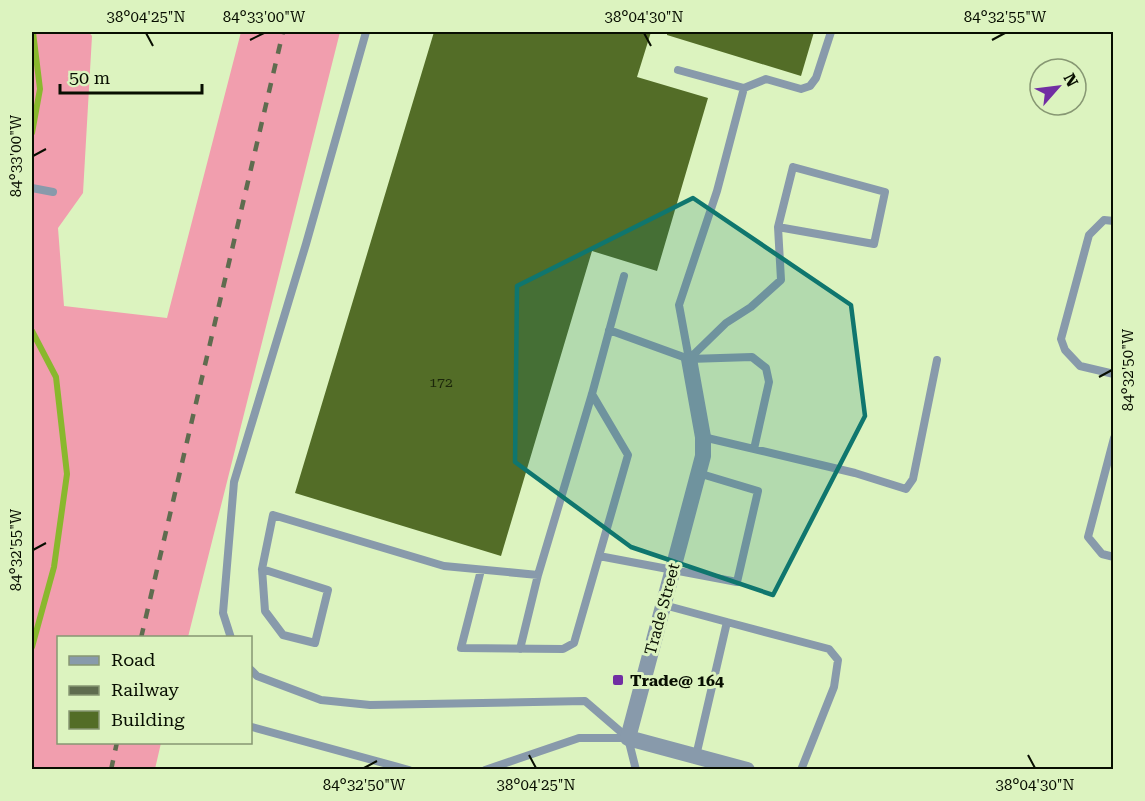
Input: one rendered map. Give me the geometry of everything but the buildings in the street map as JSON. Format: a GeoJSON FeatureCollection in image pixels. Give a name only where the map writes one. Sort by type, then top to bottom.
{"type":"FeatureCollection","features":[{"type":"Feature","properties":{"kind":"street","name":"Trade Street"},"geometry":{"type":"LineString","coordinates":[[628,738],[703,456],[703,437],[689,359]]}},
{"type":"Feature","properties":{"kind":"street"},"geometry":{"type":"LineString","coordinates":[[628,738],[747,770]]}},
{"type":"Feature","properties":{"kind":"lane"},"geometry":{"type":"LineString","coordinates":[[230,636],[223,613],[234,482],[306,244],[366,32]]}},
{"type":"Feature","properties":{"kind":"lane"},"geometry":{"type":"LineString","coordinates":[[678,70],[744,88],[766,79],[801,88],[810,86],[816,78],[831,32]]}},
{"type":"Feature","properties":{"kind":"lane"},"geometry":{"type":"LineString","coordinates":[[689,359],[679,305],[717,191],[744,88]]}},
{"type":"Feature","properties":{"kind":"lane"},"geometry":{"type":"LineString","coordinates":[[689,359],[726,323],[751,307],[781,280],[778,227],[793,167],[885,192],[874,244],[778,227]]}},
{"type":"Feature","properties":{"kind":"lane"},"geometry":{"type":"LineString","coordinates":[[32,188],[53,192]]}},
{"type":"Feature","properties":{"kind":"lane"},"geometry":{"type":"LineString","coordinates":[[1113,221],[1104,220],[1089,235],[1061,339],[1065,350],[1080,366],[1113,374]]}},
{"type":"Feature","properties":{"kind":"lane"},"geometry":{"type":"LineString","coordinates":[[520,649],[537,575],[592,394],[624,276]]}},
{"type":"Feature","properties":{"kind":"lane"},"geometry":{"type":"LineString","coordinates":[[609,330],[689,359],[752,357],[766,368],[769,382],[754,449]]}},
{"type":"Feature","properties":{"kind":"lane"},"geometry":{"type":"LineString","coordinates":[[703,437],[855,473],[906,489],[913,479],[937,360]]}},
{"type":"Feature","properties":{"kind":"lane"},"geometry":{"type":"LineString","coordinates":[[481,570],[461,648],[563,649],[574,643],[628,455],[592,394]]}},
{"type":"Feature","properties":{"kind":"lane"},"geometry":{"type":"LineString","coordinates":[[1113,438],[1088,537],[1102,554],[1113,557]]}},
{"type":"Feature","properties":{"kind":"lane"},"geometry":{"type":"LineString","coordinates":[[599,556],[737,582],[758,491],[698,474]]}},
{"type":"Feature","properties":{"kind":"lane"},"geometry":{"type":"LineString","coordinates":[[262,569],[328,590],[315,643],[283,635],[265,611],[262,569],[273,515],[444,566],[537,575]]}},
{"type":"Feature","properties":{"kind":"lane"},"geometry":{"type":"LineString","coordinates":[[664,605],[829,649],[838,660],[834,687],[801,770]]}},
{"type":"Feature","properties":{"kind":"lane"},"geometry":{"type":"LineString","coordinates":[[696,756],[727,622]]}},
{"type":"Feature","properties":{"kind":"lane"},"geometry":{"type":"LineString","coordinates":[[252,671],[257,676],[321,700],[370,705],[585,701],[628,738],[636,770]]}},
{"type":"Feature","properties":{"kind":"lane"},"geometry":{"type":"LineString","coordinates":[[252,727],[409,770]]}},
{"type":"Feature","properties":{"kind":"lane"},"geometry":{"type":"LineString","coordinates":[[485,770],[579,738],[628,738]]}},
{"type":"Feature","properties":{"kind":"highlighted area"},"geometry":{"type":"Polygon","coordinates":[[[693,198],[851,305],[865,416],[773,595],[631,547],[515,462],[517,286],[693,198]]]}},
{"type":"Feature","properties":{"kind":"shaded area"},"geometry":{"type":"Polygon","coordinates":[[[32,32],[89,32],[92,36],[83,193],[58,228],[64,306],[167,318],[241,32],[340,32],[188,636],[57,636],[57,744],[161,744],[155,769],[32,769],[32,32]]]}},
{"type":"Feature","properties":{"kind":"waterway"},"geometry":{"type":"LineString","coordinates":[[32,133],[40,89],[33,32]]}},
{"type":"Feature","properties":{"kind":"waterway"},"geometry":{"type":"LineString","coordinates":[[32,331],[56,377],[67,474],[54,567],[32,647]]}},
{"type":"Feature","properties":{"kind":"railway"},"geometry":{"type":"LineString","coordinates":[[141,636],[283,32]]}},
{"type":"Feature","properties":{"kind":"railway"},"geometry":{"type":"LineString","coordinates":[[111,770],[117,744]]}},
{"type":"Feature","properties":{"kind":"place","name":"Trade@ 164"},"geometry":{"type":"Point","coordinates":[618,680]}}]}
